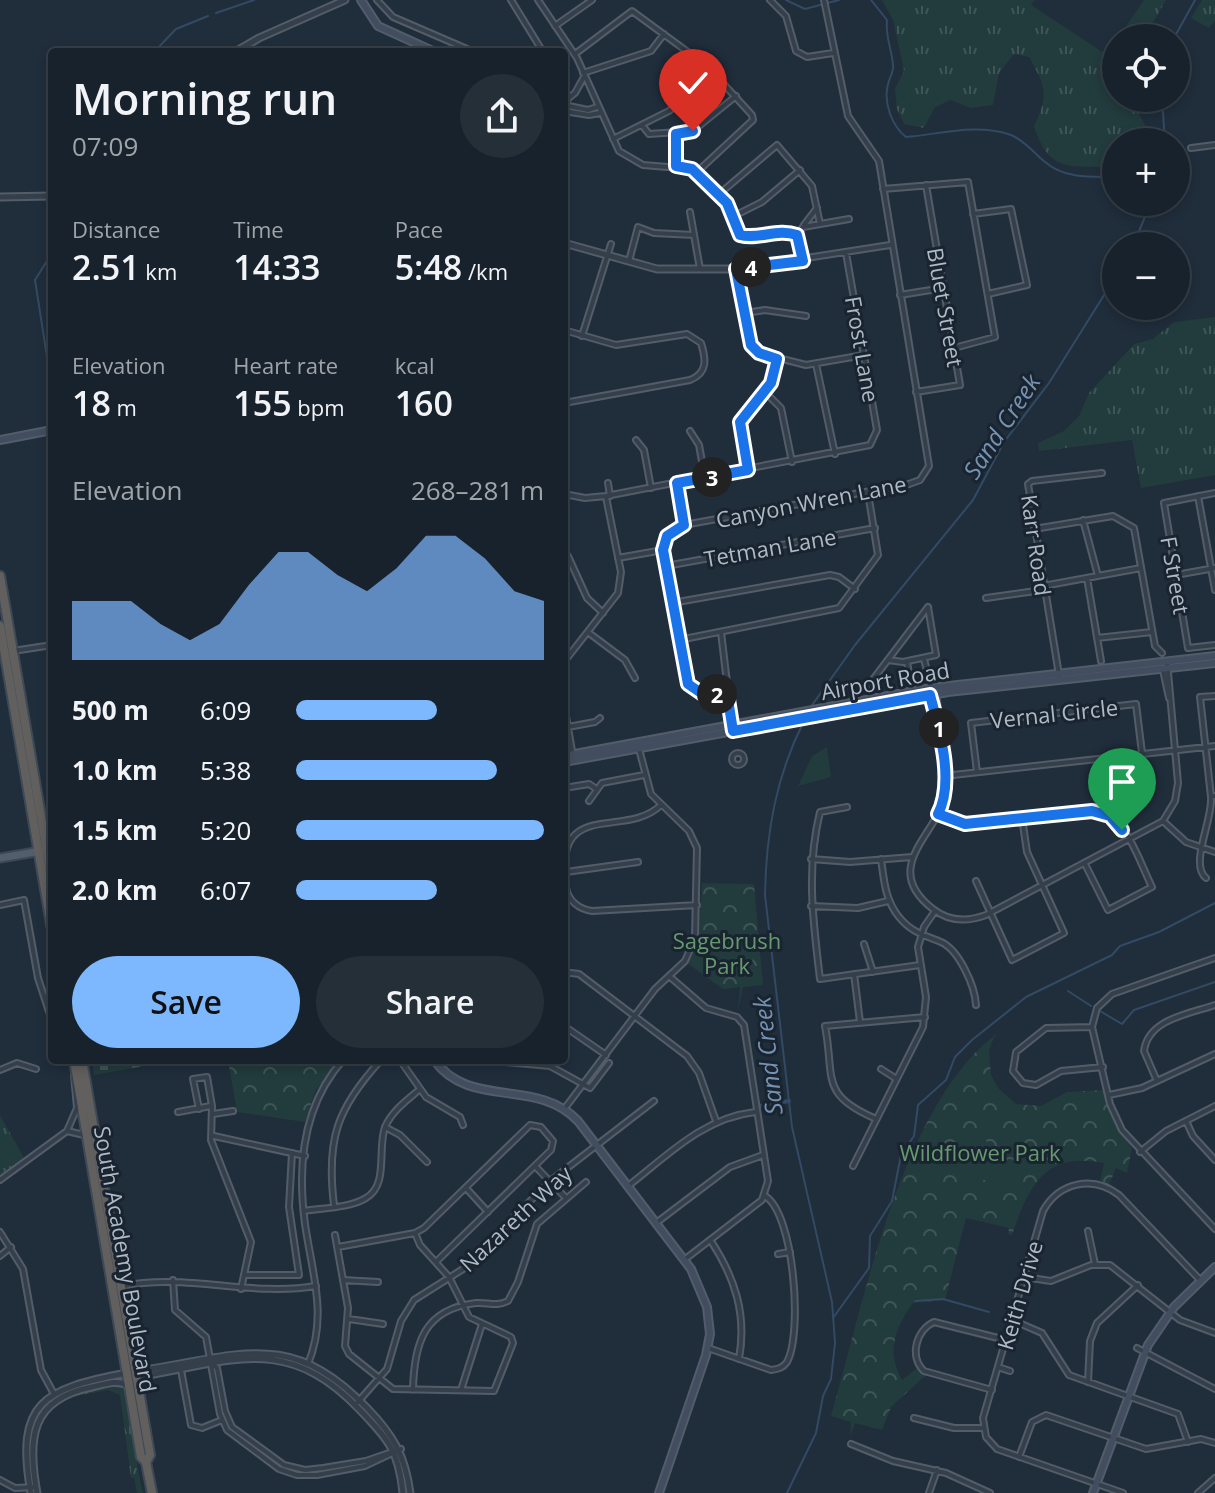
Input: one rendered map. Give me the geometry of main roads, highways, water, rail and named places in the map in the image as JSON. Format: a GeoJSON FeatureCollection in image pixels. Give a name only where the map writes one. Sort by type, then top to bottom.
{"type":"FeatureCollection","features":[{"type":"Feature","properties":{"kind":"highway"},"geometry":{"type":"LineString","coordinates":[[0,576],[48,877]]}},
{"type":"Feature","properties":{"kind":"highway"},"geometry":{"type":"LineString","coordinates":[[0,626],[46,850]]}},
{"type":"Feature","properties":{"kind":"highway","name":"South Academy Boulevard"},"geometry":{"type":"LineString","coordinates":[[75,1064],[141,1457],[146,1462],[152,1493]]}},
{"type":"Feature","properties":{"kind":"highway","name":"South Academy Boulevard"},"geometry":{"type":"LineString","coordinates":[[83,1064],[150,1455],[146,1462]]}},
{"type":"Feature","properties":{"kind":"highway"},"geometry":{"type":"LineString","coordinates":[[114,1298],[118,1303],[130,1368],[136,1377]]}},
{"type":"Feature","properties":{"kind":"highway"},"geometry":{"type":"LineString","coordinates":[[127,1373],[133,1381],[145,1430]]}},
{"type":"Feature","properties":{"kind":"main road"},"geometry":{"type":"LineString","coordinates":[[361,0],[373,22],[425,48]]}},
{"type":"Feature","properties":{"kind":"main road"},"geometry":{"type":"LineString","coordinates":[[0,440],[48,431]]}},
{"type":"Feature","properties":{"kind":"main road","name":"Airport Road"},"geometry":{"type":"LineString","coordinates":[[1165,665],[1215,656]]}},
{"type":"Feature","properties":{"kind":"main road","name":"Airport Road"},"geometry":{"type":"LineString","coordinates":[[568,760],[932,692],[1165,665],[1215,663]]}},
{"type":"Feature","properties":{"kind":"main road","name":"Airport Road"},"geometry":{"type":"LineString","coordinates":[[568,757],[574,758]]}},
{"type":"Feature","properties":{"kind":"main road"},"geometry":{"type":"LineString","coordinates":[[0,858],[46,850]]}},
{"type":"Feature","properties":{"kind":"main road"},"geometry":{"type":"LineString","coordinates":[[438,1064],[450,1078],[465,1086],[534,1095],[565,1108],[597,1145],[698,1282],[707,1307],[708,1348],[659,1493]]}},
{"type":"Feature","properties":{"kind":"main road"},"geometry":{"type":"LineString","coordinates":[[1093,1493],[1141,1350],[1170,1312],[1215,1267]]}},
{"type":"Feature","properties":{"kind":"waterway"},"geometry":{"type":"LineString","coordinates":[[216,13],[254,0]]}},
{"type":"Feature","properties":{"kind":"waterway"},"geometry":{"type":"LineString","coordinates":[[786,0],[805,9],[839,0]]}},
{"type":"Feature","properties":{"kind":"waterway"},"geometry":{"type":"LineString","coordinates":[[871,0],[887,20],[893,68],[887,91],[888,106],[897,127],[906,137],[959,130],[998,132],[1020,140],[1061,172],[1102,177]]}},
{"type":"Feature","properties":{"kind":"waterway","name":"Sand Creek"},"geometry":{"type":"LineString","coordinates":[[1182,24],[1195,0]]}},
{"type":"Feature","properties":{"kind":"waterway"},"geometry":{"type":"LineString","coordinates":[[158,48],[176,29],[208,16]]}},
{"type":"Feature","properties":{"kind":"waterway","name":"Sand Creek"},"geometry":{"type":"LineString","coordinates":[[1163,112],[1164,128]]}},
{"type":"Feature","properties":{"kind":"waterway","name":"Sand Creek"},"geometry":{"type":"LineString","coordinates":[[1139,232],[1145,216]]}},
{"type":"Feature","properties":{"kind":"waterway"},"geometry":{"type":"LineString","coordinates":[[48,259],[35,280],[48,363]]}},
{"type":"Feature","properties":{"kind":"waterway","name":"Sand Creek"},"geometry":{"type":"LineString","coordinates":[[810,708],[855,645],[973,500],[1004,442],[1049,383],[1102,298]]}},
{"type":"Feature","properties":{"kind":"waterway","name":"Sand Creek"},"geometry":{"type":"LineString","coordinates":[[787,1493],[816,1433],[823,1396],[831,1379],[835,1343],[832,1302],[792,1127],[765,895],[774,805],[786,763],[804,721]]}},
{"type":"Feature","properties":{"kind":"waterway"},"geometry":{"type":"LineString","coordinates":[[833,1318],[869,1268],[870,1236],[892,1201],[901,1155],[914,1136],[918,1105],[946,1080],[955,1057],[1026,997],[1112,955],[1120,946],[1159,932],[1215,903]]}},
{"type":"Feature","properties":{"kind":"waterway"},"geometry":{"type":"LineString","coordinates":[[1100,1011],[1122,1024],[1134,1010],[1215,982]]}},
{"type":"Feature","properties":{"kind":"waterway"},"geometry":{"type":"LineString","coordinates":[[1068,991],[1091,1006]]}},
{"type":"Feature","properties":{"kind":"waterway"},"geometry":{"type":"LineString","coordinates":[[759,1106],[789,1101]]}},
{"type":"Feature","properties":{"kind":"waterway"},"geometry":{"type":"LineString","coordinates":[[915,1301],[943,1299],[989,1312]]}},
{"type":"Feature","properties":{"kind":"park label","name":"Sagebrush Park"},"geometry":{"type":"Point","coordinates":[727,952]}},
{"type":"Feature","properties":{"kind":"park label","name":"Wildflower Park"},"geometry":{"type":"Point","coordinates":[980,1152]}}]}
